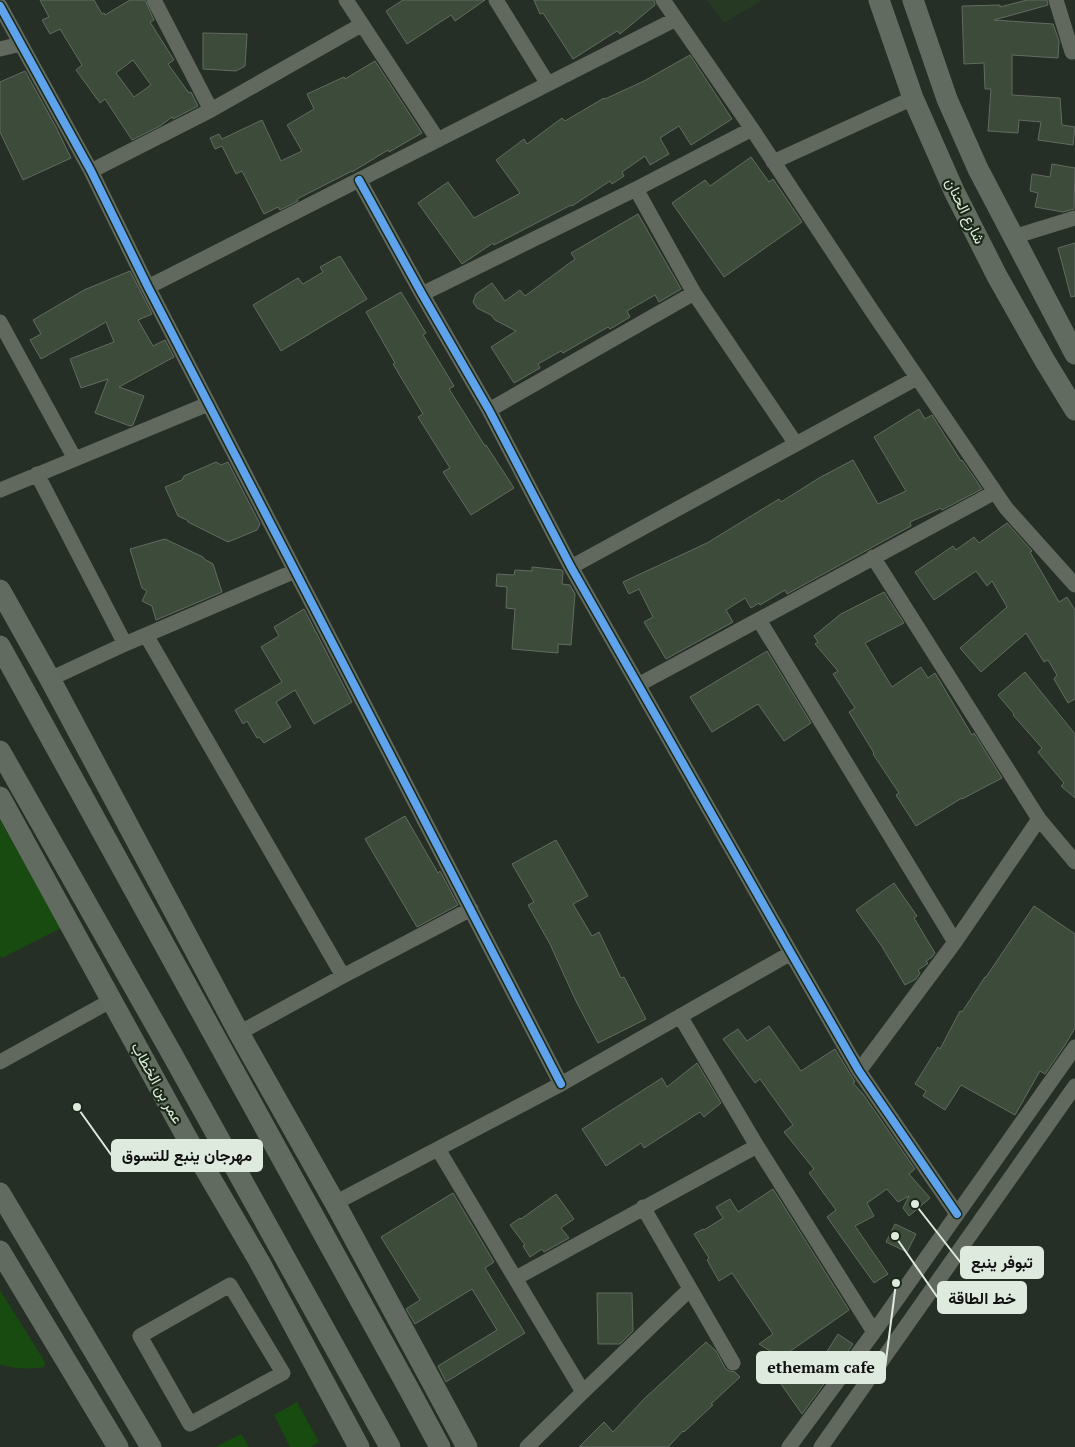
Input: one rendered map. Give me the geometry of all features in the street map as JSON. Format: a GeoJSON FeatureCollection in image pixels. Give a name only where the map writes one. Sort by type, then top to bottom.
{"type":"FeatureCollection","features":[{"type":"Feature","properties":{"kind":"main road","name":"شارع الحنان"},"geometry":{"type":"LineString","coordinates":[[880,0],[913,98],[954,191],[997,276],[1075,410]]}},
{"type":"Feature","properties":{"kind":"main road","name":"شارع الحنان"},"geometry":{"type":"LineString","coordinates":[[913,0],[947,99],[978,169],[1075,354]]}},
{"type":"Feature","properties":{"kind":"main road"},"geometry":{"type":"LineString","coordinates":[[0,590],[50,679],[239,1033],[335,1203],[467,1447]]}},
{"type":"Feature","properties":{"kind":"main road"},"geometry":{"type":"LineString","coordinates":[[0,646],[440,1447]]}},
{"type":"Feature","properties":{"kind":"main road"},"geometry":{"type":"LineString","coordinates":[[0,751],[172,1054],[390,1447]]}},
{"type":"Feature","properties":{"kind":"main road","name":"عمر بن الخطاب"},"geometry":{"type":"LineString","coordinates":[[0,797],[187,1138],[259,1261],[359,1447]]}},
{"type":"Feature","properties":{"kind":"main road"},"geometry":{"type":"LineString","coordinates":[[137,894],[159,882]]}},
{"type":"Feature","properties":{"kind":"main road"},"geometry":{"type":"LineString","coordinates":[[148,1066],[172,1054]]}},
{"type":"Feature","properties":{"kind":"main road"},"geometry":{"type":"LineString","coordinates":[[0,1193],[151,1447]]}},
{"type":"Feature","properties":{"kind":"main road"},"geometry":{"type":"LineString","coordinates":[[0,1251],[118,1447]]}},
{"type":"Feature","properties":{"kind":"main road"},"geometry":{"type":"LineString","coordinates":[[412,1393],[432,1382]]}},
{"type":"Feature","properties":{"kind":"street"},"geometry":{"type":"LineString","coordinates":[[154,0],[210,110]]}},
{"type":"Feature","properties":{"kind":"street"},"geometry":{"type":"LineString","coordinates":[[346,0],[438,140]]}},
{"type":"Feature","properties":{"kind":"street"},"geometry":{"type":"LineString","coordinates":[[496,0],[548,84]]}},
{"type":"Feature","properties":{"kind":"street"},"geometry":{"type":"LineString","coordinates":[[663,0],[752,129],[917,378],[1006,508],[1075,585]]}},
{"type":"Feature","properties":{"kind":"street"},"geometry":{"type":"LineString","coordinates":[[1056,0],[1072,52],[1075,51]]}},
{"type":"Feature","properties":{"kind":"street"},"geometry":{"type":"LineString","coordinates":[[0,6],[91,171],[208,404],[561,1084]]}},
{"type":"Feature","properties":{"kind":"street"},"geometry":{"type":"LineString","coordinates":[[148,287],[676,18]]}},
{"type":"Feature","properties":{"kind":"street"},"geometry":{"type":"LineString","coordinates":[[91,171],[210,110],[361,25]]}},
{"type":"Feature","properties":{"kind":"street"},"geometry":{"type":"LineString","coordinates":[[0,49],[21,44]]}},
{"type":"Feature","properties":{"kind":"street"},"geometry":{"type":"LineString","coordinates":[[773,162],[913,98]]}},
{"type":"Feature","properties":{"kind":"street"},"geometry":{"type":"LineString","coordinates":[[422,294],[752,129]]}},
{"type":"Feature","properties":{"kind":"street"},"geometry":{"type":"LineString","coordinates":[[359,180],[489,410],[571,567],[859,1071],[957,1214]]}},
{"type":"Feature","properties":{"kind":"street"},"geometry":{"type":"LineString","coordinates":[[636,188],[694,293],[796,444]]}},
{"type":"Feature","properties":{"kind":"street"},"geometry":{"type":"LineString","coordinates":[[1013,237],[1075,218]]}},
{"type":"Feature","properties":{"kind":"street"},"geometry":{"type":"LineString","coordinates":[[489,410],[694,293]]}},
{"type":"Feature","properties":{"kind":"street"},"geometry":{"type":"LineString","coordinates":[[0,322],[76,459]]}},
{"type":"Feature","properties":{"kind":"street"},"geometry":{"type":"LineString","coordinates":[[571,567],[917,378]]}},
{"type":"Feature","properties":{"kind":"street"},"geometry":{"type":"LineString","coordinates":[[0,490],[208,404]]}},
{"type":"Feature","properties":{"kind":"street"},"geometry":{"type":"LineString","coordinates":[[37,474],[125,644]]}},
{"type":"Feature","properties":{"kind":"street"},"geometry":{"type":"LineString","coordinates":[[638,685],[995,492]]}},
{"type":"Feature","properties":{"kind":"street"},"geometry":{"type":"LineString","coordinates":[[873,557],[1039,819],[1075,862]]}},
{"type":"Feature","properties":{"kind":"street"},"geometry":{"type":"LineString","coordinates":[[50,679],[125,644],[295,571]]}},
{"type":"Feature","properties":{"kind":"street"},"geometry":{"type":"LineString","coordinates":[[760,620],[955,942]]}},
{"type":"Feature","properties":{"kind":"street"},"geometry":{"type":"LineString","coordinates":[[146,635],[343,976]]}},
{"type":"Feature","properties":{"kind":"street"},"geometry":{"type":"LineString","coordinates":[[859,1071],[955,942],[1039,819]]}},
{"type":"Feature","properties":{"kind":"street"},"geometry":{"type":"LineString","coordinates":[[239,1033],[471,909]]}},
{"type":"Feature","properties":{"kind":"street"},"geometry":{"type":"LineString","coordinates":[[335,1203],[561,1084],[791,953]]}},
{"type":"Feature","properties":{"kind":"street"},"geometry":{"type":"LineString","coordinates":[[0,1062],[112,1000]]}},
{"type":"Feature","properties":{"kind":"street"},"geometry":{"type":"LineString","coordinates":[[680,1016],[757,1146],[874,1332]]}},
{"type":"Feature","properties":{"kind":"street"},"geometry":{"type":"LineString","coordinates":[[789,1447],[874,1332],[1075,1047]]}},
{"type":"Feature","properties":{"kind":"street"},"geometry":{"type":"LineString","coordinates":[[821,1447],[1075,1086]]}},
{"type":"Feature","properties":{"kind":"street"},"geometry":{"type":"LineString","coordinates":[[516,1278],[757,1146]]}},
{"type":"Feature","properties":{"kind":"street"},"geometry":{"type":"LineString","coordinates":[[438,1149],[583,1392]]}},
{"type":"Feature","properties":{"kind":"street"},"geometry":{"type":"LineString","coordinates":[[643,1208],[733,1363]]}},
{"type":"Feature","properties":{"kind":"street"},"geometry":{"type":"LineString","coordinates":[[230,1285],[283,1373],[190,1424],[140,1336],[230,1285]]}},
{"type":"Feature","properties":{"kind":"street"},"geometry":{"type":"LineString","coordinates":[[527,1447],[690,1289]]}},
{"type":"Feature","properties":{"kind":"shaded area"},"geometry":{"type":"Polygon","coordinates":[[[707,0],[763,0],[724,23],[707,0]]]}},
{"type":"Feature","properties":{"kind":"green space"},"geometry":{"type":"Polygon","coordinates":[[[0,820],[61,928],[2,958],[0,956],[0,820]]]}},
{"type":"Feature","properties":{"kind":"green space"},"geometry":{"type":"Polygon","coordinates":[[[0,1290],[45,1362],[44,1367],[22,1368],[0,1365],[0,1290]]]}},
{"type":"Feature","properties":{"kind":"green space"},"geometry":{"type":"Polygon","coordinates":[[[297,1402],[319,1442],[311,1447],[290,1447],[274,1415],[297,1402]]]}},
{"type":"Feature","properties":{"kind":"green space"},"geometry":{"type":"Polygon","coordinates":[[[241,1434],[249,1447],[215,1447],[241,1434]]]}},
{"type":"Feature","properties":{"kind":"building"},"geometry":{"type":"Polygon","coordinates":[[[40,0],[94,0],[102,14],[104,13],[105,15],[130,0],[145,0],[154,20],[150,22],[174,60],[168,64],[189,93],[191,92],[198,106],[173,119],[172,117],[160,126],[132,140],[105,99],[100,103],[76,70],[82,65],[60,29],[50,34],[42,20],[49,17],[40,0]],[[133,60],[116,73],[134,97],[151,85],[133,60]]]}},
{"type":"Feature","properties":{"kind":"building"},"geometry":{"type":"Polygon","coordinates":[[[403,0],[485,0],[455,21],[451,15],[407,44],[386,11],[403,0]]]}},
{"type":"Feature","properties":{"kind":"building"},"geometry":{"type":"Polygon","coordinates":[[[534,0],[654,0],[655,5],[620,34],[617,31],[573,59],[543,13],[540,14],[534,0]]]}},
{"type":"Feature","properties":{"kind":"building"},"geometry":{"type":"Polygon","coordinates":[[[1027,0],[1047,0],[1048,5],[994,20],[1053,24],[1059,41],[1058,58],[1012,55],[1012,95],[1060,98],[1062,125],[1075,127],[1073,145],[1038,140],[1041,122],[1019,120],[1018,133],[988,131],[991,89],[985,89],[984,63],[964,64],[962,6],[1000,5],[1000,7],[1027,0]]]}},
{"type":"Feature","properties":{"kind":"building"},"geometry":{"type":"Polygon","coordinates":[[[203,33],[247,34],[245,66],[236,71],[203,69],[203,33]]]}},
{"type":"Feature","properties":{"kind":"building"},"geometry":{"type":"Polygon","coordinates":[[[690,55],[732,119],[691,145],[679,126],[660,138],[669,154],[650,165],[645,156],[622,172],[624,176],[612,184],[610,181],[572,206],[494,245],[493,243],[462,264],[418,203],[448,182],[474,218],[517,195],[520,193],[496,160],[524,139],[527,144],[562,118],[565,121],[604,98],[644,81],[690,55]]]}},
{"type":"Feature","properties":{"kind":"building"},"geometry":{"type":"Polygon","coordinates":[[[375,61],[422,133],[389,152],[388,150],[352,172],[297,199],[298,201],[280,210],[278,207],[264,214],[242,171],[236,174],[222,146],[215,149],[210,138],[219,134],[222,139],[262,120],[281,161],[302,151],[287,125],[314,109],[307,94],[344,77],[345,79],[375,61]]]}},
{"type":"Feature","properties":{"kind":"building"},"geometry":{"type":"Polygon","coordinates":[[[25,71],[71,158],[23,180],[0,132],[0,82],[25,71]]]}},
{"type":"Feature","properties":{"kind":"building"},"geometry":{"type":"Polygon","coordinates":[[[751,157],[769,182],[773,179],[802,222],[724,277],[672,203],[705,180],[710,186],[751,157]]]}},
{"type":"Feature","properties":{"kind":"building"},"geometry":{"type":"Polygon","coordinates":[[[1052,164],[1075,168],[1074,209],[1063,212],[1035,207],[1038,193],[1030,191],[1032,174],[1050,177],[1052,164]]]}},
{"type":"Feature","properties":{"kind":"building"},"geometry":{"type":"Polygon","coordinates":[[[638,214],[681,289],[659,302],[655,295],[627,311],[630,317],[610,329],[608,327],[563,353],[561,351],[538,364],[540,368],[514,383],[491,347],[516,331],[477,308],[473,302],[476,294],[492,283],[505,301],[520,290],[525,296],[575,259],[571,253],[638,214]]]}},
{"type":"Feature","properties":{"kind":"building"},"geometry":{"type":"Polygon","coordinates":[[[1075,243],[1075,296],[1071,297],[1058,248],[1075,243]]]}},
{"type":"Feature","properties":{"kind":"building"},"geometry":{"type":"Polygon","coordinates":[[[340,256],[367,299],[281,351],[253,305],[298,278],[303,284],[323,272],[320,267],[340,256]]]}},
{"type":"Feature","properties":{"kind":"building"},"geometry":{"type":"Polygon","coordinates":[[[130,271],[152,314],[138,320],[153,346],[165,340],[174,357],[119,387],[144,396],[133,425],[130,426],[95,413],[108,379],[81,388],[70,359],[114,342],[106,322],[41,359],[30,340],[41,334],[33,320],[84,290],[130,271]]]}},
{"type":"Feature","properties":{"kind":"building"},"geometry":{"type":"Polygon","coordinates":[[[401,292],[426,333],[423,335],[454,386],[449,389],[514,488],[471,515],[443,472],[450,468],[418,417],[423,414],[393,364],[395,363],[366,312],[401,292]]]}},
{"type":"Feature","properties":{"kind":"building"},"geometry":{"type":"Polygon","coordinates":[[[919,409],[925,419],[932,415],[961,461],[982,489],[942,510],[941,508],[910,522],[911,526],[787,594],[785,590],[760,605],[759,603],[751,608],[745,598],[726,610],[733,622],[666,659],[644,622],[653,617],[639,589],[629,594],[623,582],[707,543],[779,499],[781,502],[819,478],[853,460],[878,504],[906,491],[874,437],[919,409]]]}},
{"type":"Feature","properties":{"kind":"building"},"geometry":{"type":"Polygon","coordinates":[[[216,462],[221,465],[228,462],[260,524],[257,530],[228,542],[178,516],[165,487],[182,480],[184,476],[216,462]]]}},
{"type":"Feature","properties":{"kind":"building"},"geometry":{"type":"Polygon","coordinates":[[[1007,523],[1032,551],[1030,552],[1059,602],[1067,597],[1075,610],[1075,699],[1068,703],[1054,679],[1057,675],[1048,660],[1044,662],[1026,633],[981,672],[960,648],[1007,607],[992,581],[987,586],[976,571],[934,600],[915,572],[953,546],[956,550],[974,537],[979,543],[1007,523]]]}},
{"type":"Feature","properties":{"kind":"building"},"geometry":{"type":"Polygon","coordinates":[[[165,539],[203,557],[213,564],[222,592],[156,620],[152,606],[142,601],[147,591],[142,588],[130,549],[165,539]]]}},
{"type":"Feature","properties":{"kind":"building"},"geometry":{"type":"Polygon","coordinates":[[[532,567],[562,570],[562,584],[570,585],[575,594],[571,645],[558,644],[558,653],[512,649],[515,609],[506,608],[507,587],[496,586],[497,574],[514,575],[515,570],[532,571],[532,567]]]}},
{"type":"Feature","properties":{"kind":"building"},"geometry":{"type":"Polygon","coordinates":[[[884,592],[904,623],[865,643],[892,687],[921,667],[928,678],[935,673],[972,735],[974,733],[1002,778],[962,798],[916,826],[896,795],[899,793],[873,754],[849,712],[855,708],[833,674],[838,671],[815,644],[818,642],[814,636],[842,613],[884,592]]]}},
{"type":"Feature","properties":{"kind":"building"},"geometry":{"type":"Polygon","coordinates":[[[304,609],[352,702],[314,724],[295,690],[276,702],[291,727],[264,743],[259,737],[257,738],[247,721],[243,724],[235,710],[282,682],[261,647],[279,636],[274,627],[304,609]]]}},
{"type":"Feature","properties":{"kind":"building"},"geometry":{"type":"Polygon","coordinates":[[[767,651],[811,723],[784,741],[758,704],[712,732],[690,697],[767,651]]]}},
{"type":"Feature","properties":{"kind":"building"},"geometry":{"type":"Polygon","coordinates":[[[1025,672],[1075,734],[1075,798],[1061,786],[1064,783],[1038,752],[1042,748],[998,695],[1025,672]]]}},
{"type":"Feature","properties":{"kind":"building"},"geometry":{"type":"Polygon","coordinates":[[[405,816],[438,873],[440,871],[458,905],[417,927],[365,839],[405,816]]]}},
{"type":"Feature","properties":{"kind":"building"},"geometry":{"type":"Polygon","coordinates":[[[556,840],[588,896],[573,904],[592,936],[599,932],[621,978],[624,977],[646,1019],[598,1043],[550,944],[528,905],[534,902],[512,864],[556,840]]]}},
{"type":"Feature","properties":{"kind":"building"},"geometry":{"type":"Polygon","coordinates":[[[894,883],[917,916],[914,918],[935,953],[926,961],[927,964],[918,970],[920,973],[916,979],[905,985],[881,945],[856,910],[894,883]]]}},
{"type":"Feature","properties":{"kind":"building"},"geometry":{"type":"Polygon","coordinates":[[[1034,906],[1075,934],[1075,1028],[1045,1074],[1040,1071],[1015,1115],[961,1085],[945,1110],[923,1096],[926,1091],[915,1084],[938,1047],[940,1049],[960,1011],[962,1012],[1034,906]]]}},
{"type":"Feature","properties":{"kind":"building"},"geometry":{"type":"Polygon","coordinates":[[[769,1026],[801,1071],[835,1049],[855,1082],[853,1083],[863,1094],[915,1169],[909,1174],[930,1198],[909,1216],[903,1208],[909,1196],[898,1202],[887,1189],[867,1203],[874,1216],[855,1226],[888,1274],[874,1283],[827,1217],[836,1210],[809,1173],[814,1169],[784,1132],[793,1125],[760,1079],[755,1083],[723,1039],[738,1029],[747,1041],[769,1026]]]}},
{"type":"Feature","properties":{"kind":"building"},"geometry":{"type":"Polygon","coordinates":[[[697,1063],[721,1103],[704,1117],[700,1112],[644,1148],[641,1143],[606,1166],[582,1129],[662,1078],[667,1087],[697,1063]]]}},
{"type":"Feature","properties":{"kind":"building"},"geometry":{"type":"Polygon","coordinates":[[[773,1189],[849,1310],[789,1352],[809,1380],[838,1334],[853,1344],[802,1414],[767,1364],[778,1356],[759,1344],[773,1334],[732,1273],[719,1281],[707,1260],[709,1258],[694,1234],[723,1218],[716,1207],[730,1199],[738,1212],[773,1189]]]}},
{"type":"Feature","properties":{"kind":"building"},"geometry":{"type":"Polygon","coordinates":[[[453,1193],[494,1262],[485,1268],[525,1333],[446,1382],[438,1366],[497,1330],[472,1289],[415,1324],[406,1309],[420,1300],[381,1237],[453,1193]]]}},
{"type":"Feature","properties":{"kind":"building"},"geometry":{"type":"Polygon","coordinates":[[[556,1194],[574,1219],[561,1228],[569,1238],[544,1252],[542,1249],[530,1257],[523,1246],[525,1245],[510,1225],[556,1194]]]}},
{"type":"Feature","properties":{"kind":"building"},"geometry":{"type":"Polygon","coordinates":[[[895,1224],[916,1234],[907,1252],[886,1242],[895,1224]]]}},
{"type":"Feature","properties":{"kind":"building"},"geometry":{"type":"Polygon","coordinates":[[[597,1293],[632,1293],[633,1331],[620,1344],[598,1344],[597,1293]]]}},
{"type":"Feature","properties":{"kind":"building"},"geometry":{"type":"Polygon","coordinates":[[[706,1342],[716,1351],[725,1368],[735,1372],[740,1377],[668,1447],[579,1447],[604,1422],[613,1432],[644,1399],[706,1342]]]}},
{"type":"Feature","properties":{"kind":"cycle path"},"geometry":{"type":"LineString","coordinates":[[0,6],[91,171],[148,287],[561,1084]]}},
{"type":"Feature","properties":{"kind":"cycle path"},"geometry":{"type":"LineString","coordinates":[[359,180],[489,410],[571,567],[859,1071],[957,1214]]}},
{"type":"Feature","properties":{"kind":"place","name":"مهرجان ينبع للتسوق"},"geometry":{"type":"Point","coordinates":[77,1107]}},
{"type":"Feature","properties":{"kind":"place","name":"تبوفر ينبع"},"geometry":{"type":"Point","coordinates":[915,1204]}},
{"type":"Feature","properties":{"kind":"place","name":"خط الطاقة"},"geometry":{"type":"Point","coordinates":[895,1236]}},
{"type":"Feature","properties":{"kind":"place","name":"ethemam cafe"},"geometry":{"type":"Point","coordinates":[896,1283]}}]}
